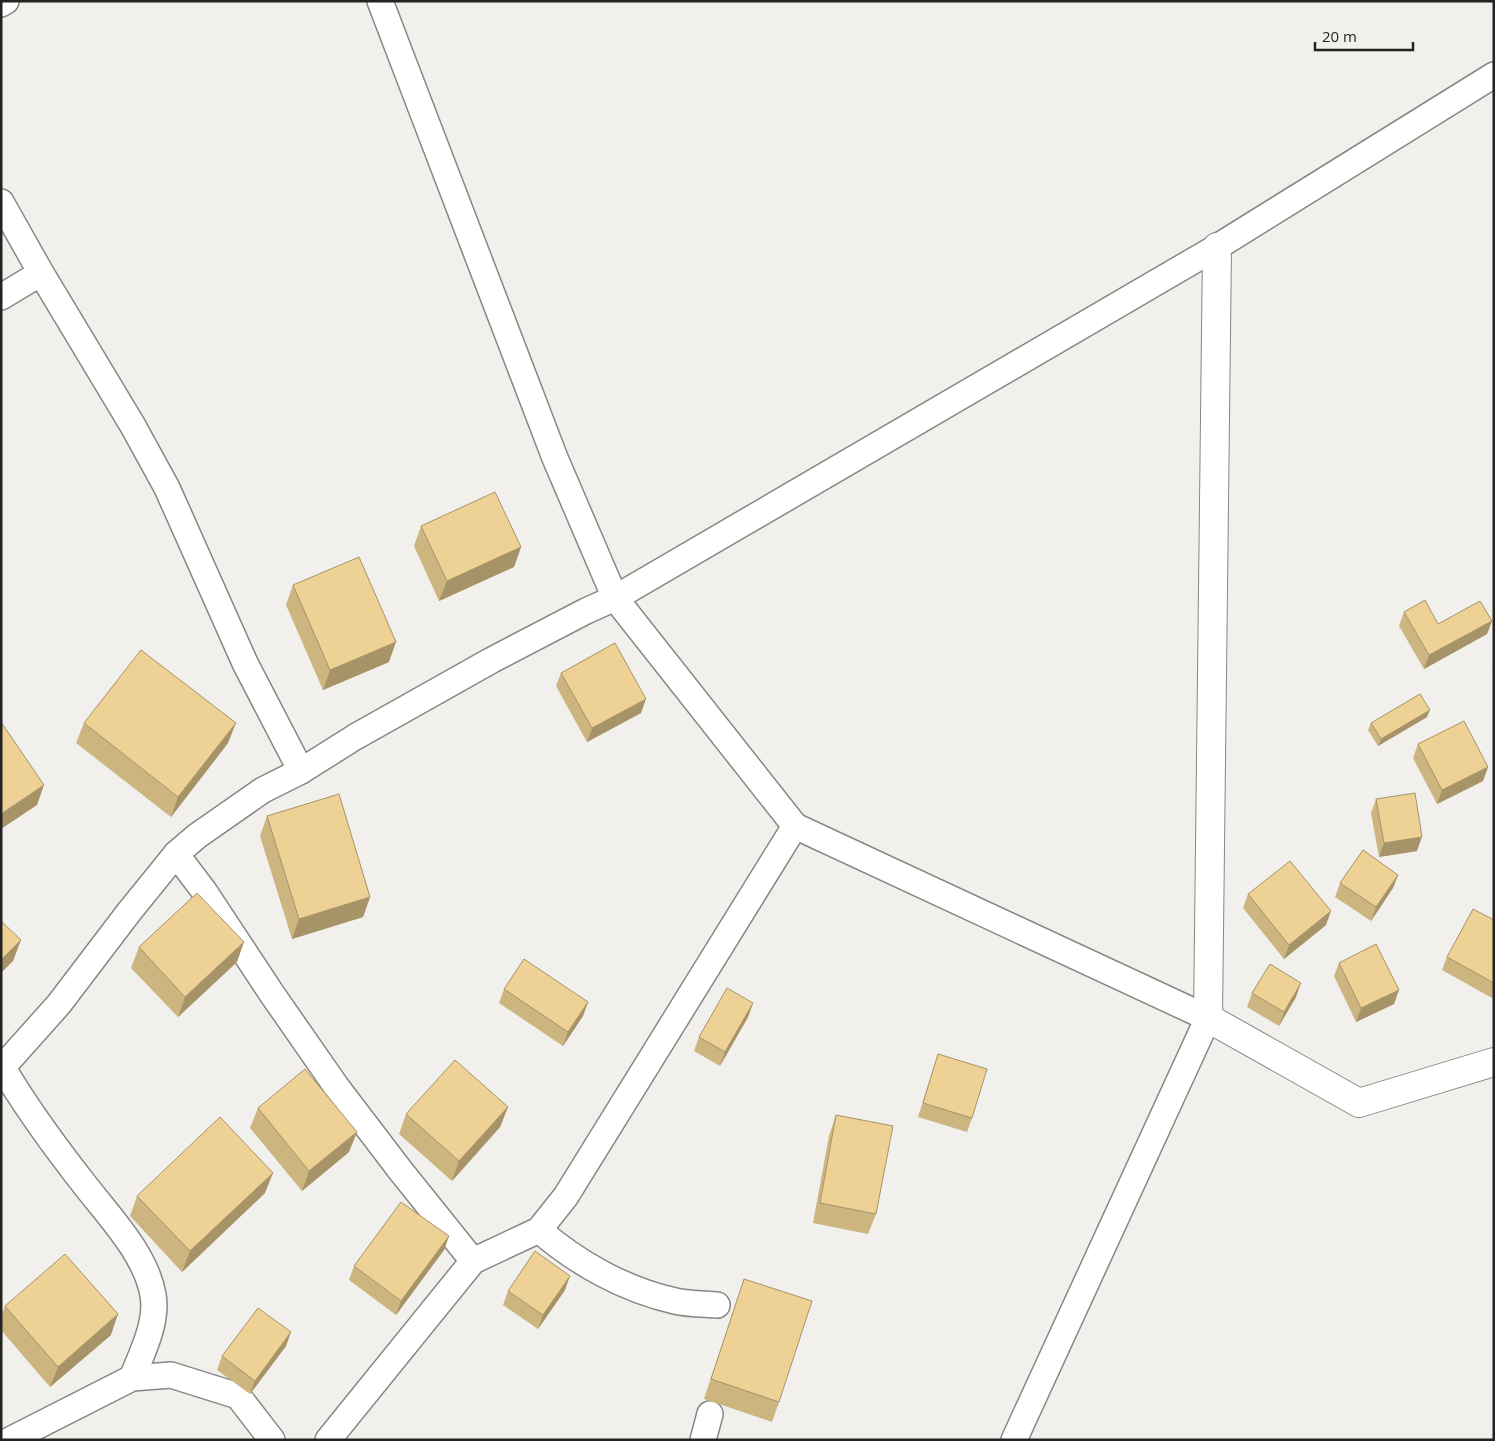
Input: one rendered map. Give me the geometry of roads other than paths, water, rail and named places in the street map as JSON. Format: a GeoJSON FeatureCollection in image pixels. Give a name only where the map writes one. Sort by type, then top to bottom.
{"type":"FeatureCollection","features":[{"type":"Feature","properties":{"kind":"street"},"geometry":{"type":"LineString","coordinates":[[1,4],[6,1]]}},
{"type":"Feature","properties":{"kind":"street"},"geometry":{"type":"LineString","coordinates":[[380,1],[555,458],[616,598],[795,826],[1208,1018],[1359,1103],[1494,1062]]}},
{"type":"Feature","properties":{"kind":"street"},"geometry":{"type":"LineString","coordinates":[[132,1378],[154,1314],[154,1296],[149,1277],[121,1231],[24,1104],[2,1069],[59,1004],[176,854],[197,836],[263,790],[301,771],[355,737],[492,660],[586,611],[616,598],[1217,247],[1494,75]]}},
{"type":"Feature","properties":{"kind":"street"},"geometry":{"type":"LineString","coordinates":[[1,202],[124,410],[167,488],[245,663],[301,771]]}},
{"type":"Feature","properties":{"kind":"street"},"geometry":{"type":"LineString","coordinates":[[1014,1440],[1208,1018],[1217,247]]}},
{"type":"Feature","properties":{"kind":"street"},"geometry":{"type":"LineString","coordinates":[[1,297],[41,272]]}},
{"type":"Feature","properties":{"kind":"street"},"geometry":{"type":"LineString","coordinates":[[328,1440],[474,1261],[539,1230],[566,1196],[795,826]]}},
{"type":"Feature","properties":{"kind":"street"},"geometry":{"type":"LineString","coordinates":[[176,854],[204,891],[336,1086],[412,1185],[474,1261]]}},
{"type":"Feature","properties":{"kind":"street"},"geometry":{"type":"LineString","coordinates":[[539,1230],[558,1246],[613,1279],[640,1291],[676,1301],[717,1305]]}},
{"type":"Feature","properties":{"kind":"street"},"geometry":{"type":"LineString","coordinates":[[10,1440],[132,1378],[171,1375],[238,1396],[272,1440]]}},
{"type":"Feature","properties":{"kind":"street"},"geometry":{"type":"LineString","coordinates":[[703,1440],[710,1414]]}}]}
